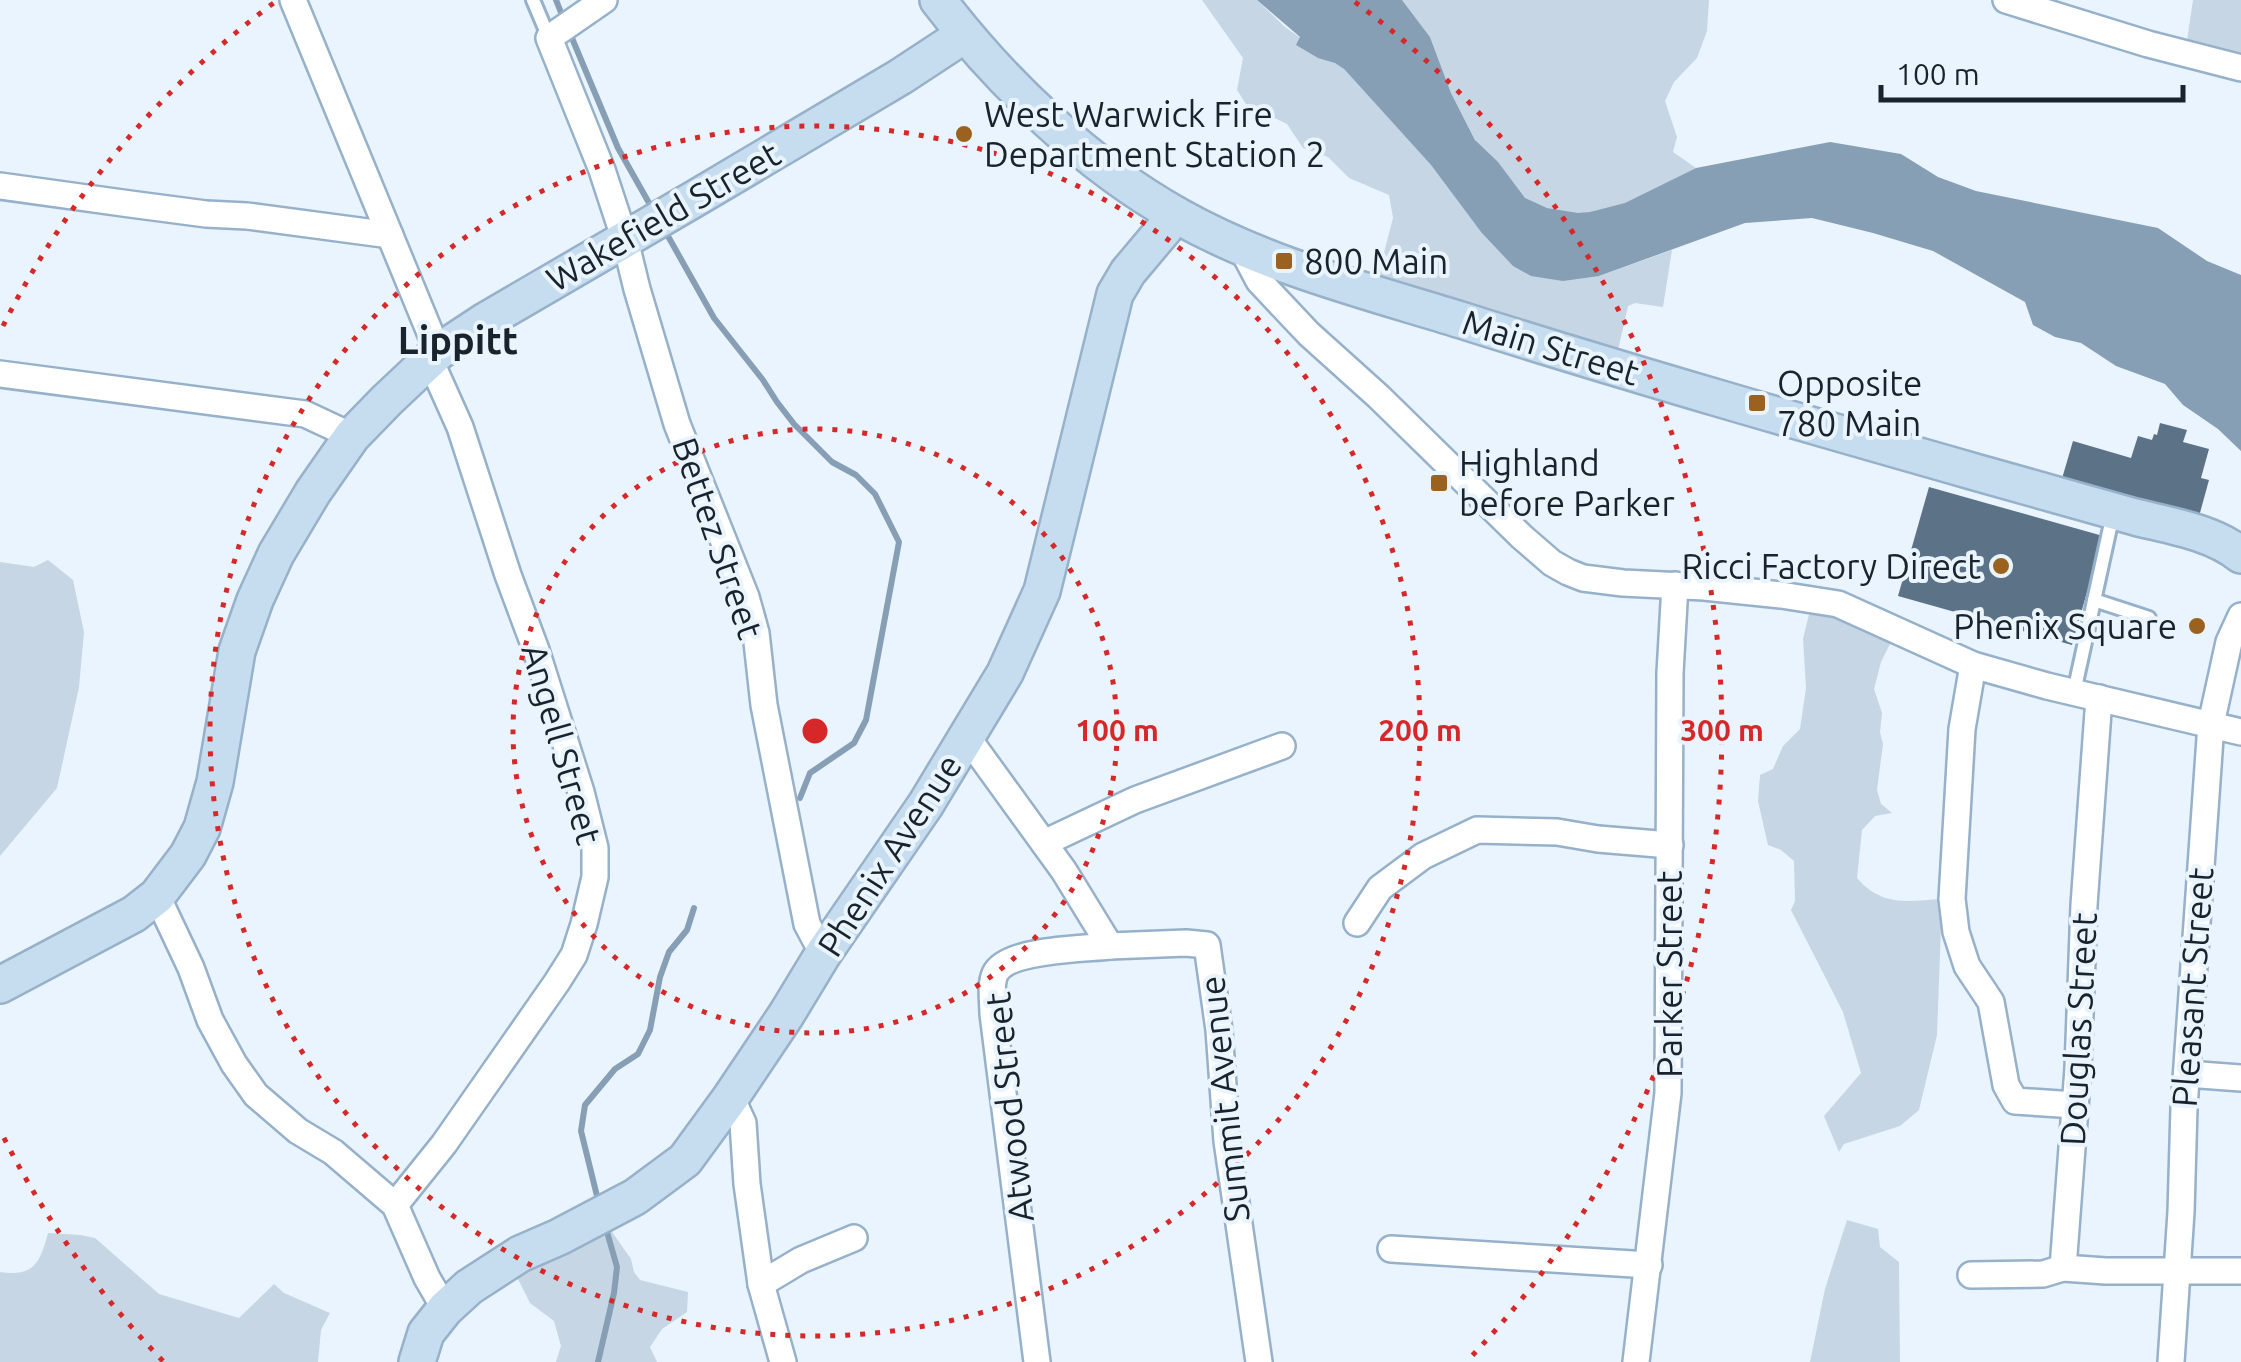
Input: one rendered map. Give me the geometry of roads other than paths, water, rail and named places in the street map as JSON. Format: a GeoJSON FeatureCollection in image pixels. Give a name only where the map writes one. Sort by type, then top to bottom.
{"type":"FeatureCollection","features":[{"type":"Feature","properties":{"kind":"main road","name":"Main Street"},"geometry":{"type":"LineString","coordinates":[[938,0],[964,35],[1016,90],[1080,148],[1176,215],[1242,249],[1360,292],[2227,544],[2241,555]]}},
{"type":"Feature","properties":{"kind":"main road","name":"Wakefield Street"},"geometry":{"type":"LineString","coordinates":[[0,985],[134,914],[174,876],[202,828],[215,782],[237,650],[255,600],[276,554],[352,436],[434,356],[564,273],[626,240],[964,35]]}},
{"type":"Feature","properties":{"kind":"main road","name":"Phenix Avenue"},"geometry":{"type":"LineString","coordinates":[[418,1362],[426,1334],[469,1286],[520,1254],[635,1197],[685,1160],[926,804],[1005,673],[1042,592],[1116,294],[1128,272],[1176,215]]}},
{"type":"Feature","properties":{"kind":"street","name":"Angell Street"},"geometry":{"type":"LineString","coordinates":[[293,0],[390,235],[460,427],[536,650],[596,848],[596,877],[574,955],[444,1144],[395,1206]]}},
{"type":"Feature","properties":{"kind":"street"},"geometry":{"type":"LineString","coordinates":[[550,38],[604,0]]}},
{"type":"Feature","properties":{"kind":"street"},"geometry":{"type":"LineString","coordinates":[[2006,0],[2241,68]]}},
{"type":"Feature","properties":{"kind":"street","name":"Bettez Street"},"geometry":{"type":"LineString","coordinates":[[550,38],[626,240],[637,290],[678,424],[746,596],[804,907],[823,954]]}},
{"type":"Feature","properties":{"kind":"street"},"geometry":{"type":"LineString","coordinates":[[0,186],[390,235]]}},
{"type":"Feature","properties":{"kind":"street"},"geometry":{"type":"LineString","coordinates":[[1242,249],[1259,281],[1309,334],[1552,564],[1583,578],[1781,595],[1838,604],[1972,664],[2241,732]]}},
{"type":"Feature","properties":{"kind":"street"},"geometry":{"type":"LineString","coordinates":[[0,374],[306,414],[352,436]]}},
{"type":"Feature","properties":{"kind":"street","name":"Parker Street"},"geometry":{"type":"LineString","coordinates":[[1636,1362],[1668,1093],[1670,673],[1675,585]]}},
{"type":"Feature","properties":{"kind":"street","name":"Pleasant Street"},"geometry":{"type":"LineString","coordinates":[[2171,1362],[2186,1074],[2212,724],[2229,642],[2241,616]]}},
{"type":"Feature","properties":{"kind":"street"},"geometry":{"type":"LineString","coordinates":[[1972,664],[1962,729],[1955,835],[1952,899],[1956,932],[1967,966],[1991,1002],[2006,1086],[2015,1101],[2075,1105]]}},
{"type":"Feature","properties":{"kind":"street","name":"Douglas Street"},"geometry":{"type":"LineString","coordinates":[[2063,1268],[2084,905],[2087,695]]}},
{"type":"Feature","properties":{"kind":"street"},"geometry":{"type":"LineString","coordinates":[[967,737],[1064,871],[1110,946]]}},
{"type":"Feature","properties":{"kind":"street"},"geometry":{"type":"LineString","coordinates":[[1044,843],[1135,800],[1282,746]]}},
{"type":"Feature","properties":{"kind":"street"},"geometry":{"type":"LineString","coordinates":[[1358,924],[1380,888],[1423,856],[1477,830],[1541,831],[1670,845]]}},
{"type":"Feature","properties":{"kind":"street"},"geometry":{"type":"LineString","coordinates":[[157,896],[210,1020],[234,1064],[256,1095],[298,1132],[333,1152],[395,1206],[445,1309]]}},
{"type":"Feature","properties":{"kind":"street","name":"Summit Avenue"},"geometry":{"type":"LineString","coordinates":[[1110,946],[1207,945],[1227,1141],[1258,1362]]}},
{"type":"Feature","properties":{"kind":"street","name":"Atwood Street"},"geometry":{"type":"LineString","coordinates":[[1037,1362],[993,1014],[995,973],[1003,962],[1024,955],[1110,946]]}},
{"type":"Feature","properties":{"kind":"street"},"geometry":{"type":"LineString","coordinates":[[2186,1074],[2241,1078]]}},
{"type":"Feature","properties":{"kind":"street"},"geometry":{"type":"LineString","coordinates":[[731,1096],[743,1123],[761,1284],[783,1362]]}},
{"type":"Feature","properties":{"kind":"street"},"geometry":{"type":"LineString","coordinates":[[761,1284],[801,1260],[854,1238]]}},
{"type":"Feature","properties":{"kind":"street"},"geometry":{"type":"LineString","coordinates":[[1391,1249],[1650,1265]]}},
{"type":"Feature","properties":{"kind":"street"},"geometry":{"type":"LineString","coordinates":[[1971,1275],[2043,1274],[2063,1268],[2241,1271]]}},
{"type":"Feature","properties":{"kind":"lane"},"geometry":{"type":"LineString","coordinates":[[533,0],[550,38]]}},
{"type":"Feature","properties":{"kind":"lane"},"geometry":{"type":"LineString","coordinates":[[2087,695],[2094,600],[2114,511]]}},
{"type":"Feature","properties":{"kind":"lane"},"geometry":{"type":"LineString","coordinates":[[2094,600],[2149,618]]}},
{"type":"Feature","properties":{"kind":"waterway"},"geometry":{"type":"LineString","coordinates":[[556,0],[564,20]]}},
{"type":"Feature","properties":{"kind":"waterway"},"geometry":{"type":"LineString","coordinates":[[569,31],[618,148],[653,210]]}},
{"type":"Feature","properties":{"kind":"waterway"},"geometry":{"type":"LineString","coordinates":[[664,229],[714,318],[777,402],[832,462],[856,475],[875,494],[899,542],[866,720],[854,743],[810,773],[800,798]]}},
{"type":"Feature","properties":{"kind":"waterway"},"geometry":{"type":"LineString","coordinates":[[597,1196],[581,1131],[585,1105],[615,1069],[638,1054],[650,1030],[669,952],[687,930],[694,908]]}},
{"type":"Feature","properties":{"kind":"waterway"},"geometry":{"type":"LineString","coordinates":[[598,1362],[617,1267],[607,1232]]}},
{"type":"Feature","properties":{"kind":"place","name":"West Warwick Fire Department Station 2"},"geometry":{"type":"Point","coordinates":[964,134]}},
{"type":"Feature","properties":{"kind":"place","name":"800 Main"},"geometry":{"type":"Point","coordinates":[1284,261]}},
{"type":"Feature","properties":{"kind":"place","name":"Opposite 780 Main"},"geometry":{"type":"Point","coordinates":[1757,403]}},
{"type":"Feature","properties":{"kind":"place","name":"Highland before Parker"},"geometry":{"type":"Point","coordinates":[1439,483]}},
{"type":"Feature","properties":{"kind":"place","name":"Ricci Factory Direct"},"geometry":{"type":"Point","coordinates":[2001,566]}},
{"type":"Feature","properties":{"kind":"place","name":"Phenix Square"},"geometry":{"type":"Point","coordinates":[2197,626]}},
{"type":"Feature","properties":{"kind":"district","name":"Lippitt"},"geometry":{"type":"Point","coordinates":[458,340]}}]}
